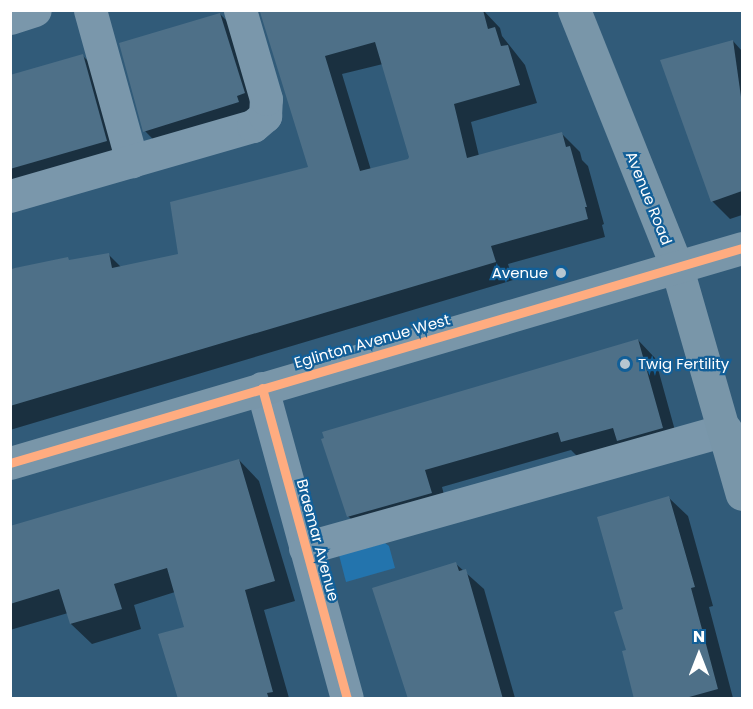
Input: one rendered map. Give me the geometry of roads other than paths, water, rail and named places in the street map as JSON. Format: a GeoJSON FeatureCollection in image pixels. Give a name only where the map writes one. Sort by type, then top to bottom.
{"type":"FeatureCollection","features":[{"type":"Feature","properties":{"kind":"main road","name":"Avenue Road"},"geometry":{"type":"LineString","coordinates":[[574,10],[677,268],[740,474]]}},
{"type":"Feature","properties":{"kind":"main road","name":"Eglinton Avenue West"},"geometry":{"type":"LineString","coordinates":[[10,464],[742,248]]}},
{"type":"Feature","properties":{"kind":"street"},"geometry":{"type":"LineString","coordinates":[[10,18],[35,10]]}},
{"type":"Feature","properties":{"kind":"street"},"geometry":{"type":"LineString","coordinates":[[90,10],[132,161]]}},
{"type":"Feature","properties":{"kind":"street"},"geometry":{"type":"LineString","coordinates":[[10,196],[253,126],[265,116],[266,99],[240,10]]}},
{"type":"Feature","properties":{"kind":"street","name":"Braemar Avenue"},"geometry":{"type":"LineString","coordinates":[[262,388],[347,699]]}},
{"type":"Feature","properties":{"kind":"street"},"geometry":{"type":"LineString","coordinates":[[305,548],[726,430]]}},
{"type":"Feature","properties":{"kind":"place","name":"Avenue"},"geometry":{"type":"Point","coordinates":[561,273]}},
{"type":"Feature","properties":{"kind":"place","name":"Twig Fertility"},"geometry":{"type":"Point","coordinates":[625,364]}}]}
